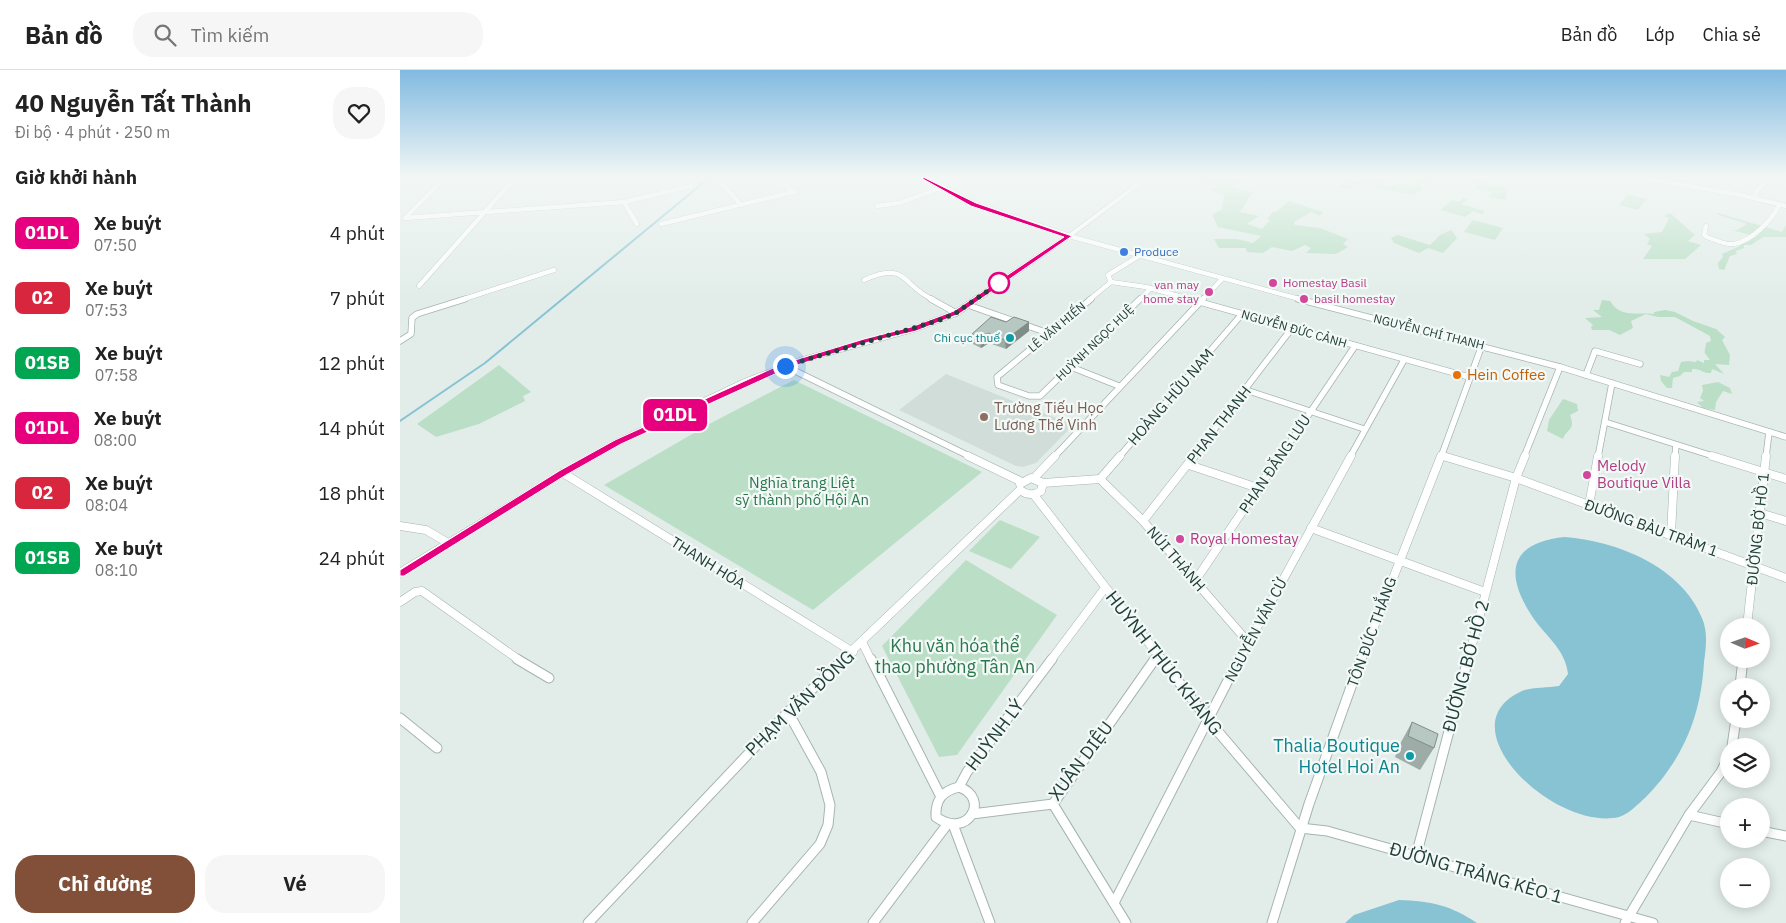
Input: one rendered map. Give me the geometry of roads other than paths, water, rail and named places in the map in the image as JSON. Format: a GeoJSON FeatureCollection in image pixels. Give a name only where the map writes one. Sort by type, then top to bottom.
{"type":"FeatureCollection","features":[{"type":"Feature","properties":{"kind":"main road"},"geometry":{"type":"LineString","coordinates":[[400,573],[563,473],[618,442],[785,366],[866,340],[914,329],[956,313],[1093,218]]}},
{"type":"Feature","properties":{"kind":"street"},"geometry":{"type":"LineString","coordinates":[[419,286],[480,218]]}},
{"type":"Feature","properties":{"kind":"street"},"geometry":{"type":"LineString","coordinates":[[633,218],[637,224]]}},
{"type":"Feature","properties":{"kind":"street"},"geometry":{"type":"LineString","coordinates":[[661,224],[687,218]]}},
{"type":"Feature","properties":{"kind":"street"},"geometry":{"type":"LineString","coordinates":[[1015,218],[1069,236]]}},
{"type":"Feature","properties":{"kind":"street"},"geometry":{"type":"LineString","coordinates":[[1706,226],[1704,235],[1735,244],[1749,237],[1773,218]]}},
{"type":"Feature","properties":{"kind":"street","name":"NGUYỄN CHÍ THANH"},"geometry":{"type":"LineString","coordinates":[[1069,236],[1222,279],[1482,345],[1560,367],[1786,437]]}},
{"type":"Feature","properties":{"kind":"street","name":"LÊ VĂN HIẾN"},"geometry":{"type":"LineString","coordinates":[[1040,396],[1029,396],[998,385],[997,377],[1111,282],[1108,275],[1139,256]]}},
{"type":"Feature","properties":{"kind":"street"},"geometry":{"type":"LineString","coordinates":[[400,341],[411,334],[412,316],[419,312],[554,270]]}},
{"type":"Feature","properties":{"kind":"street"},"geometry":{"type":"LineString","coordinates":[[864,280],[884,271],[898,274],[908,280],[912,288],[924,297],[933,299],[956,313]]}},
{"type":"Feature","properties":{"kind":"street"},"geometry":{"type":"LineString","coordinates":[[1021,486],[1034,478],[1222,279]]}},
{"type":"Feature","properties":{"kind":"street","name":"NGUYỄN ĐỨC CẢNH"},"geometry":{"type":"LineString","coordinates":[[1111,282],[1118,281],[1200,302],[1469,377]]}},
{"type":"Feature","properties":{"kind":"street","name":"HUỲNH NGỌC HUỆ"},"geometry":{"type":"LineString","coordinates":[[1040,396],[1150,290]]}},
{"type":"Feature","properties":{"kind":"street"},"geometry":{"type":"LineString","coordinates":[[968,305],[1048,333]]}},
{"type":"Feature","properties":{"kind":"street","name":"HOÀNG HỮU NAM"},"geometry":{"type":"LineString","coordinates":[[1100,479],[1242,314]]}},
{"type":"Feature","properties":{"kind":"street","name":"PHAN THANH"},"geometry":{"type":"LineString","coordinates":[[1143,521],[1189,465],[1292,328]]}},
{"type":"Feature","properties":{"kind":"street","name":"TÔN ĐỨC THẮNG"},"geometry":{"type":"LineString","coordinates":[[1272,923],[1300,828],[1398,560],[1441,455],[1482,345]]}},
{"type":"Feature","properties":{"kind":"street","name":"PHAN ĐĂNG LƯU"},"geometry":{"type":"LineString","coordinates":[[1195,581],[1355,346]]}},
{"type":"Feature","properties":{"kind":"street"},"geometry":{"type":"LineString","coordinates":[[1586,375],[1595,351],[1640,364]]}},
{"type":"Feature","properties":{"kind":"street","name":"NGUYỄN VĂN CỪ"},"geometry":{"type":"LineString","coordinates":[[1114,903],[1248,642],[1364,429],[1404,360]]}},
{"type":"Feature","properties":{"kind":"street"},"geometry":{"type":"LineString","coordinates":[[785,366],[1021,486],[1028,495],[1042,491],[1043,483]]}},
{"type":"Feature","properties":{"kind":"street"},"geometry":{"type":"LineString","coordinates":[[1071,367],[1119,386]]}},
{"type":"Feature","properties":{"kind":"street","name":"ĐƯỜNG BỜ HỒ 2"},"geometry":{"type":"LineString","coordinates":[[1416,856],[1516,478],[1560,367]]}},
{"type":"Feature","properties":{"kind":"street"},"geometry":{"type":"LineString","coordinates":[[1589,505],[1612,383]]}},
{"type":"Feature","properties":{"kind":"street"},"geometry":{"type":"LineString","coordinates":[[1246,390],[1364,429]]}},
{"type":"Feature","properties":{"kind":"street"},"geometry":{"type":"LineString","coordinates":[[1604,422],[1786,479]]}},
{"type":"Feature","properties":{"kind":"street","name":"ĐƯỜNG BỜ HỒ 1"},"geometry":{"type":"LineString","coordinates":[[1748,618],[1769,432]]}},
{"type":"Feature","properties":{"kind":"street"},"geometry":{"type":"LineString","coordinates":[[1671,534],[1676,445]]}},
{"type":"Feature","properties":{"kind":"street","name":"ĐƯỜNG BÀU TRÀM 1"},"geometry":{"type":"LineString","coordinates":[[1441,455],[1516,478],[1754,564],[1786,578]]}},
{"type":"Feature","properties":{"kind":"street"},"geometry":{"type":"LineString","coordinates":[[1189,465],[1258,488]]}},
{"type":"Feature","properties":{"kind":"street","name":"THANH HÓA"},"geometry":{"type":"LineString","coordinates":[[563,473],[853,652]]}},
{"type":"Feature","properties":{"kind":"street"},"geometry":{"type":"LineString","coordinates":[[1034,478],[1043,483],[1100,479]]}},
{"type":"Feature","properties":{"kind":"street","name":"NÚI THÀNH"},"geometry":{"type":"LineString","coordinates":[[1100,479],[1143,521],[1248,642]]}},
{"type":"Feature","properties":{"kind":"street","name":"PHẠM VĂN ĐỒNG"},"geometry":{"type":"LineString","coordinates":[[588,923],[788,712],[853,652],[1021,486]]}},
{"type":"Feature","properties":{"kind":"street","name":"HUỲNH THÚC KHÁNG"},"geometry":{"type":"LineString","coordinates":[[1034,494],[1209,721],[1300,828]]}},
{"type":"Feature","properties":{"kind":"street"},"geometry":{"type":"LineString","coordinates":[[1760,513],[1786,521]]}},
{"type":"Feature","properties":{"kind":"street"},"geometry":{"type":"LineString","coordinates":[[400,526],[410,526],[430,532],[448,543]]}},
{"type":"Feature","properties":{"kind":"street"},"geometry":{"type":"LineString","coordinates":[[1310,528],[1485,592]]}},
{"type":"Feature","properties":{"kind":"street","name":"HUỲNH LÝ"},"geometry":{"type":"LineString","coordinates":[[959,787],[966,772],[1105,588]]}},
{"type":"Feature","properties":{"kind":"street"},"geometry":{"type":"LineString","coordinates":[[400,602],[415,592],[422,591],[510,655],[549,678]]}},
{"type":"Feature","properties":{"kind":"street"},"geometry":{"type":"LineString","coordinates":[[862,642],[940,795]]}},
{"type":"Feature","properties":{"kind":"street","name":"XUÂN DIỆU"},"geometry":{"type":"LineString","coordinates":[[972,814],[1053,804],[1158,654]]}},
{"type":"Feature","properties":{"kind":"street"},"geometry":{"type":"LineString","coordinates":[[752,923],[820,844],[828,825],[830,805],[822,772],[788,712]]}},
{"type":"Feature","properties":{"kind":"street"},"geometry":{"type":"LineString","coordinates":[[400,718],[437,748]]}},
{"type":"Feature","properties":{"kind":"street"},"geometry":{"type":"LineString","coordinates":[[1626,920],[1656,875],[1689,815],[1720,773]]}},
{"type":"Feature","properties":{"kind":"street"},"geometry":{"type":"LineString","coordinates":[[873,923],[950,826],[963,824],[972,814],[975,803],[970,792],[959,787],[948,789],[940,795],[935,806],[936,817],[950,826],[990,923]]}},
{"type":"Feature","properties":{"kind":"street"},"geometry":{"type":"LineString","coordinates":[[1053,804],[1126,923]]}},
{"type":"Feature","properties":{"kind":"street"},"geometry":{"type":"LineString","coordinates":[[1689,815],[1720,822]]}},
{"type":"Feature","properties":{"kind":"street","name":"ĐƯỜNG TRẢNG KÈO 1"},"geometry":{"type":"LineString","coordinates":[[1300,828],[1327,831],[1626,920],[1652,923]]}},
{"type":"Feature","properties":{"kind":"street"},"geometry":{"type":"LineString","coordinates":[[1770,833],[1786,836]]}},
{"type":"Feature","properties":{"kind":"water"},"geometry":{"type":"Polygon","coordinates":[[[1565,537],[1605,544],[1645,560],[1663,571],[1679,584],[1692,600],[1702,618],[1706,634],[1699,701],[1688,736],[1680,752],[1659,783],[1633,809],[1619,817],[1593,817],[1566,809],[1539,793],[1517,773],[1501,750],[1495,728],[1501,707],[1522,691],[1559,686],[1568,674],[1563,656],[1535,621],[1522,598],[1515,571],[1518,561],[1524,552],[1534,545],[1547,540],[1565,537]]]}},
{"type":"Feature","properties":{"kind":"water"},"geometry":{"type":"Polygon","coordinates":[[[1399,900],[1421,901],[1440,905],[1458,912],[1477,923],[1345,923],[1354,915],[1399,900]]]}},
{"type":"Feature","properties":{"kind":"waterway"},"geometry":{"type":"LineString","coordinates":[[400,421],[485,363],[661,218]]}},
{"type":"Feature","properties":{"kind":"place","name":"Produce"},"geometry":{"type":"Point","coordinates":[1124,252]}},
{"type":"Feature","properties":{"kind":"place","name":"Homestay Basil"},"geometry":{"type":"Point","coordinates":[1273,283]}},
{"type":"Feature","properties":{"kind":"place","name":"van may home stay"},"geometry":{"type":"Point","coordinates":[1209,292]}},
{"type":"Feature","properties":{"kind":"place","name":"basil homestay"},"geometry":{"type":"Point","coordinates":[1304,299]}},
{"type":"Feature","properties":{"kind":"place","name":"Chi cục thuế"},"geometry":{"type":"Point","coordinates":[1010,338]}},
{"type":"Feature","properties":{"kind":"place","name":"Hein Coffee"},"geometry":{"type":"Point","coordinates":[1457,375]}},
{"type":"Feature","properties":{"kind":"place","name":"Trường Tiếu Học Lương Thế Vinh"},"geometry":{"type":"Point","coordinates":[984,417]}},
{"type":"Feature","properties":{"kind":"place","name":"Melody Boutique Villa"},"geometry":{"type":"Point","coordinates":[1587,475]}},
{"type":"Feature","properties":{"kind":"place","name":"Royal Homestay"},"geometry":{"type":"Point","coordinates":[1180,539]}},
{"type":"Feature","properties":{"kind":"place","name":"Thalia Boutique Hotel Hoi An"},"geometry":{"type":"Point","coordinates":[1410,756]}},
{"type":"Feature","properties":{"kind":"park label","name":"Nghĩa trang Liệt sỹ thành phố Hội An"},"geometry":{"type":"Point","coordinates":[802,492]}},
{"type":"Feature","properties":{"kind":"park label","name":"Khu văn hóa thể thao phường Tân An"},"geometry":{"type":"Point","coordinates":[955,656]}}]}
